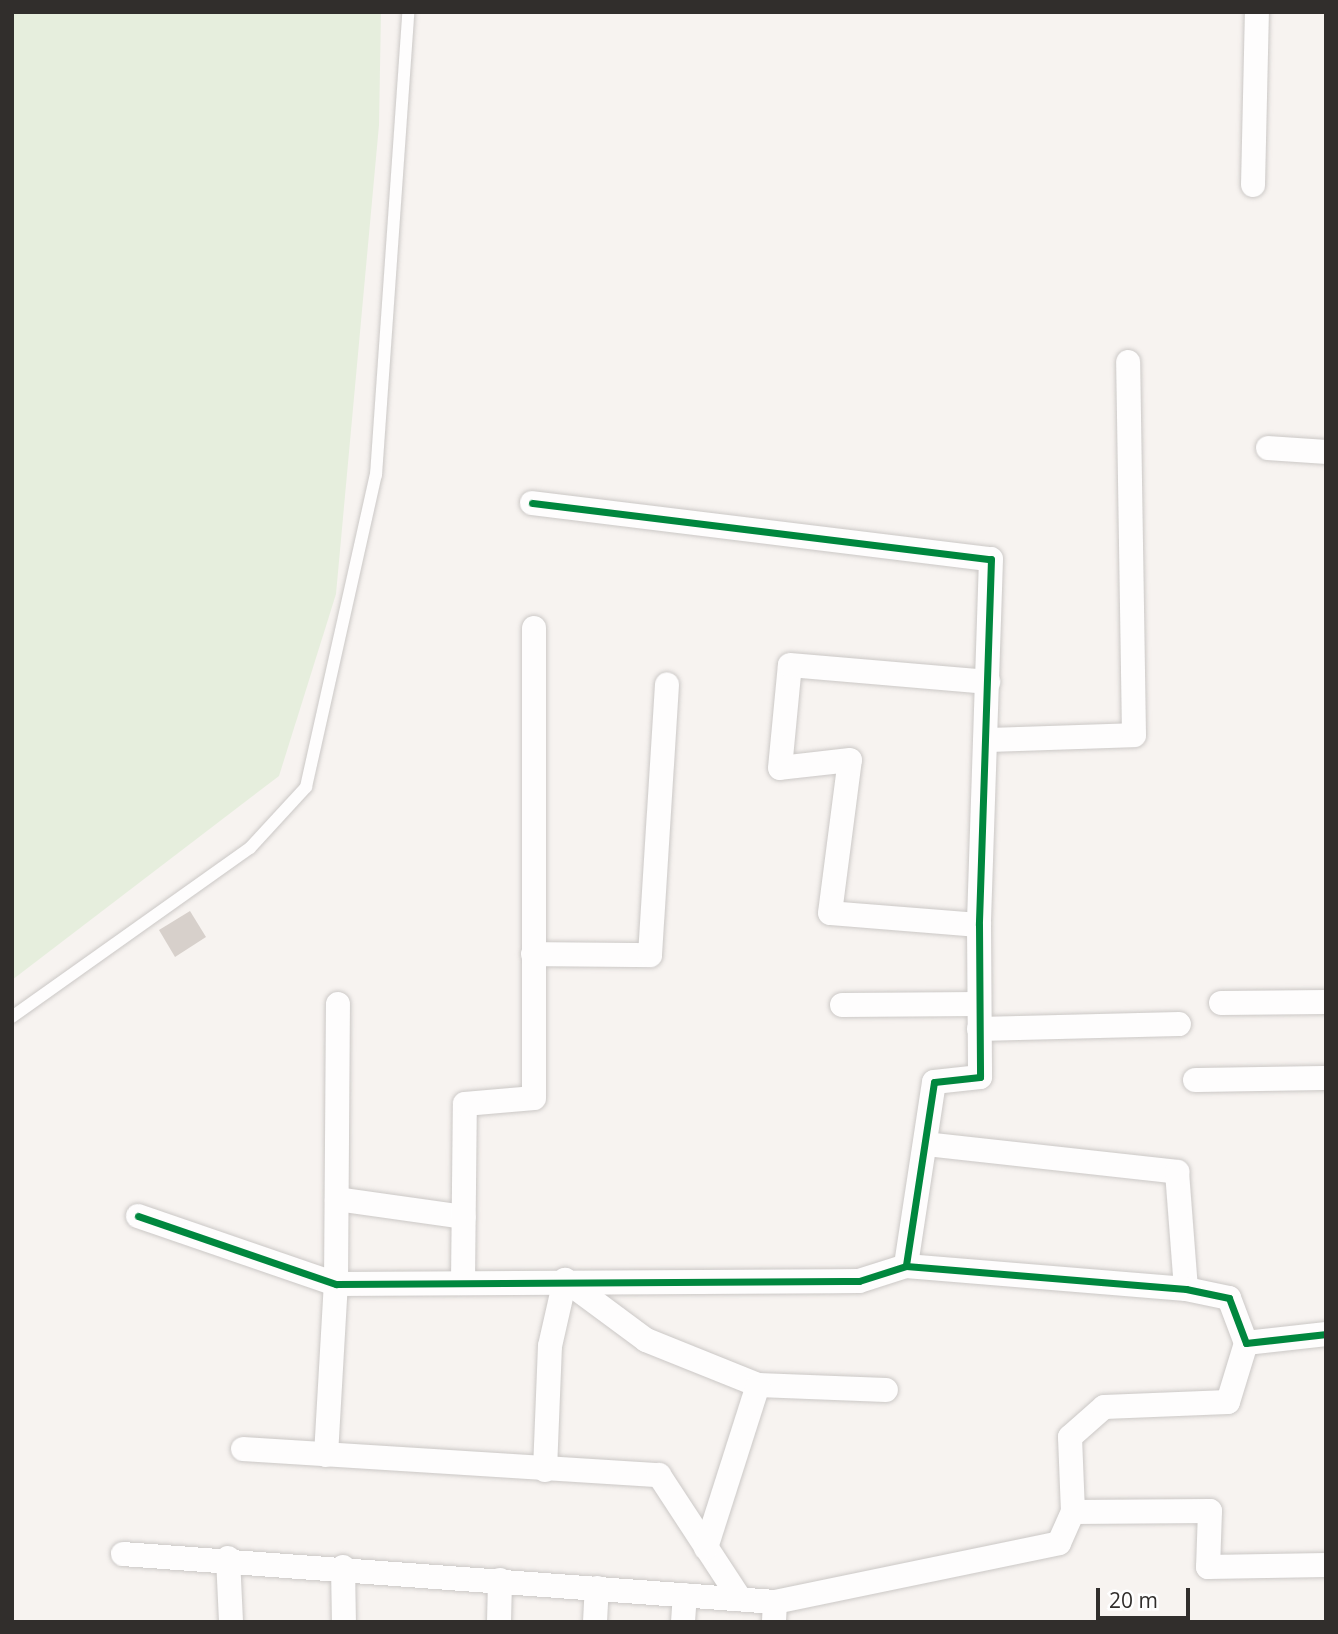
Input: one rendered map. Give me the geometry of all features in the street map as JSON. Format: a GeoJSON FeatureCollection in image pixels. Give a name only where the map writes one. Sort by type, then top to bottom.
{"type":"FeatureCollection","features":[{"type":"Feature","properties":{"kind":"street"},"geometry":{"type":"LineString","coordinates":[[1253,185],[1257,12]]}},
{"type":"Feature","properties":{"kind":"street"},"geometry":{"type":"LineString","coordinates":[[986,740],[1134,735],[1128,362]]}},
{"type":"Feature","properties":{"kind":"street"},"geometry":{"type":"LineString","coordinates":[[1268,448],[1326,452]]}},
{"type":"Feature","properties":{"kind":"street"},"geometry":{"type":"LineString","coordinates":[[533,503],[991,559],[979,925],[980,1077],[934,1082],[906,1266]]}},
{"type":"Feature","properties":{"kind":"street"},"geometry":{"type":"LineString","coordinates":[[463,1282],[465,1104],[534,1098],[534,628]]}},
{"type":"Feature","properties":{"kind":"street"},"geometry":{"type":"LineString","coordinates":[[979,925],[830,913],[850,760],[779,768],[790,665],[988,682]]}},
{"type":"Feature","properties":{"kind":"street"},"geometry":{"type":"LineString","coordinates":[[534,954],[650,955],[667,685]]}},
{"type":"Feature","properties":{"kind":"street"},"geometry":{"type":"LineString","coordinates":[[1221,1003],[1326,1002]]}},
{"type":"Feature","properties":{"kind":"street"},"geometry":{"type":"LineString","coordinates":[[326,1455],[337,1284],[338,1004]]}},
{"type":"Feature","properties":{"kind":"street"},"geometry":{"type":"LineString","coordinates":[[842,1005],[979,1004]]}},
{"type":"Feature","properties":{"kind":"street"},"geometry":{"type":"LineString","coordinates":[[979,1029],[1179,1024]]}},
{"type":"Feature","properties":{"kind":"street"},"geometry":{"type":"LineString","coordinates":[[1195,1080],[1326,1078]]}},
{"type":"Feature","properties":{"kind":"street"},"geometry":{"type":"LineString","coordinates":[[925,1144],[1177,1172],[1186,1289]]}},
{"type":"Feature","properties":{"kind":"street"},"geometry":{"type":"LineString","coordinates":[[337,1199],[464,1217]]}},
{"type":"Feature","properties":{"kind":"street"},"geometry":{"type":"LineString","coordinates":[[123,1554],[228,1558],[685,1595],[740,1600],[774,1612],[1059,1543],[1073,1512],[1070,1437],[1104,1407],[1228,1402],[1246,1343],[1228,1297],[1186,1289],[906,1266],[859,1280],[565,1280],[337,1284],[138,1216]]}},
{"type":"Feature","properties":{"kind":"street"},"geometry":{"type":"LineString","coordinates":[[565,1280],[646,1340],[758,1385],[886,1390]]}},
{"type":"Feature","properties":{"kind":"street"},"geometry":{"type":"LineString","coordinates":[[545,1470],[550,1346],[565,1280]]}},
{"type":"Feature","properties":{"kind":"street"},"geometry":{"type":"LineString","coordinates":[[1246,1343],[1326,1334]]}},
{"type":"Feature","properties":{"kind":"street"},"geometry":{"type":"LineString","coordinates":[[706,1548],[758,1385]]}},
{"type":"Feature","properties":{"kind":"street"},"geometry":{"type":"LineString","coordinates":[[243,1449],[545,1470],[659,1475],[740,1600]]}},
{"type":"Feature","properties":{"kind":"street"},"geometry":{"type":"LineString","coordinates":[[1073,1512],[1210,1511],[1208,1567],[1326,1565]]}},
{"type":"Feature","properties":{"kind":"street"},"geometry":{"type":"LineString","coordinates":[[228,1558],[230,1622]]}},
{"type":"Feature","properties":{"kind":"street"},"geometry":{"type":"LineString","coordinates":[[343,1567],[344,1622]]}},
{"type":"Feature","properties":{"kind":"street"},"geometry":{"type":"LineString","coordinates":[[499,1622],[500,1580]]}},
{"type":"Feature","properties":{"kind":"street"},"geometry":{"type":"LineString","coordinates":[[595,1622],[597,1588]]}},
{"type":"Feature","properties":{"kind":"street"},"geometry":{"type":"LineString","coordinates":[[683,1622],[685,1595]]}},
{"type":"Feature","properties":{"kind":"lane"},"geometry":{"type":"LineString","coordinates":[[12,1017],[250,848],[306,787],[376,475],[408,12]]}},
{"type":"Feature","properties":{"kind":"green space"},"geometry":{"type":"Polygon","coordinates":[[[12,12],[381,12],[379,125],[336,594],[279,776],[12,980],[12,12]]]}},
{"type":"Feature","properties":{"kind":"building"},"geometry":{"type":"Polygon","coordinates":[[[190,911],[206,937],[175,957],[159,930],[190,911]]]}},
{"type":"Feature","properties":{"kind":"cycle path"},"geometry":{"type":"LineString","coordinates":[[532,503],[991,559],[979,925],[980,1077],[934,1082],[906,1266]]}},
{"type":"Feature","properties":{"kind":"cycle path"},"geometry":{"type":"LineString","coordinates":[[138,1216],[336,1284],[859,1281],[906,1266],[1186,1289],[1229,1298],[1246,1343],[1326,1334]]}}]}
